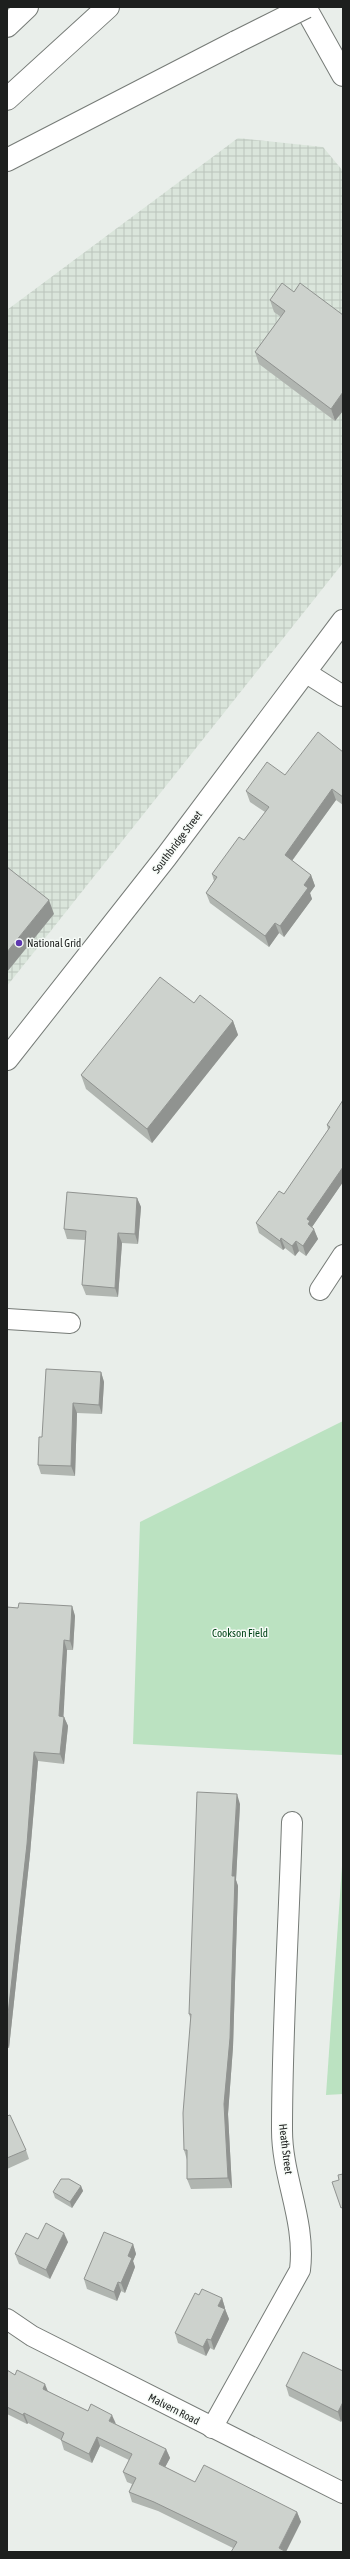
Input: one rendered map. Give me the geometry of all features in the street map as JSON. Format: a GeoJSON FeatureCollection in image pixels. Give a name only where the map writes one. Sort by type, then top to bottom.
{"type":"FeatureCollection","features":[{"type":"Feature","properties":{"kind":"main road"},"geometry":{"type":"LineString","coordinates":[[7,26],[27,7]]}},
{"type":"Feature","properties":{"kind":"main road"},"geometry":{"type":"LineString","coordinates":[[7,99],[108,7]]}},
{"type":"Feature","properties":{"kind":"main road"},"geometry":{"type":"LineString","coordinates":[[7,160],[305,7],[343,75]]}},
{"type":"Feature","properties":{"kind":"main road","name":"Southbridge Street"},"geometry":{"type":"LineString","coordinates":[[7,1059],[166,857],[343,621]]}},
{"type":"Feature","properties":{"kind":"street"},"geometry":{"type":"LineString","coordinates":[[305,672],[343,696]]}},
{"type":"Feature","properties":{"kind":"street"},"geometry":{"type":"LineString","coordinates":[[320,1290],[343,1255]]}},
{"type":"Feature","properties":{"kind":"street"},"geometry":{"type":"LineString","coordinates":[[7,1319],[70,1323]]}},
{"type":"Feature","properties":{"kind":"street","name":"Heath Street"},"geometry":{"type":"LineString","coordinates":[[212,2428],[300,2270],[300,2229],[282,2132],[292,1822]]}},
{"type":"Feature","properties":{"kind":"street","name":"Malvern Road"},"geometry":{"type":"LineString","coordinates":[[7,2319],[32,2336],[343,2494]]}},
{"type":"Feature","properties":{"kind":"shaded area","name":"National Grid"},"geometry":{"type":"Polygon","coordinates":[[[238,138],[323,147],[343,171],[343,563],[7,986],[7,310],[238,138]]]}},
{"type":"Feature","properties":{"kind":"green space","name":"Cookson Field"},"geometry":{"type":"Polygon","coordinates":[[[343,1421],[343,1755],[133,1744],[140,1522],[343,1421]]]}},
{"type":"Feature","properties":{"kind":"green space"},"geometry":{"type":"Polygon","coordinates":[[[343,1852],[343,2094],[326,2095],[343,1852]]]}},
{"type":"Feature","properties":{"kind":"building"},"geometry":{"type":"Polygon","coordinates":[[[282,283],[294,292],[300,283],[343,315],[343,392],[331,409],[255,352],[285,311],[270,300],[282,283]]]}},
{"type":"Feature","properties":{"kind":"building"},"geometry":{"type":"Polygon","coordinates":[[[318,732],[343,752],[343,797],[332,789],[285,855],[311,875],[304,885],[308,888],[280,926],[275,923],[265,936],[206,893],[217,877],[212,874],[239,837],[244,840],[269,807],[246,791],[267,762],[285,775],[318,732]]]}},
{"type":"Feature","properties":{"kind":"building","name":"National Grid"},"geometry":{"type":"Polygon","coordinates":[[[7,867],[49,900],[7,952],[7,867]]]}},
{"type":"Feature","properties":{"kind":"building"},"geometry":{"type":"Polygon","coordinates":[[[160,977],[194,1003],[200,995],[233,1021],[147,1129],[81,1075],[160,977]]]}},
{"type":"Feature","properties":{"kind":"building"},"geometry":{"type":"Polygon","coordinates":[[[343,1100],[343,1167],[307,1219],[310,1221],[308,1224],[314,1229],[303,1246],[296,1241],[292,1246],[281,1238],[280,1241],[256,1223],[279,1191],[284,1194],[330,1127],[327,1125],[343,1100]]]}},
{"type":"Feature","properties":{"kind":"building"},"geometry":{"type":"Polygon","coordinates":[[[67,1192],[137,1198],[135,1234],[118,1233],[115,1288],[82,1285],[86,1231],[64,1229],[67,1192]]]}},
{"type":"Feature","properties":{"kind":"building"},"geometry":{"type":"Polygon","coordinates":[[[46,1369],[101,1372],[99,1405],[73,1403],[71,1466],[38,1465],[39,1437],[42,1437],[46,1369]]]}},
{"type":"Feature","properties":{"kind":"building"},"geometry":{"type":"Polygon","coordinates":[[[19,1603],[72,1606],[70,1641],[64,1640],[59,1716],[64,1717],[60,1754],[34,1752],[27,1844],[7,2023],[7,1607],[18,1608],[19,1603]]]}},
{"type":"Feature","properties":{"kind":"building"},"geometry":{"type":"Polygon","coordinates":[[[197,1792],[237,1794],[232,1876],[235,1876],[230,2038],[224,2104],[228,2178],[187,2179],[187,2150],[184,2150],[183,2113],[191,2014],[189,2014],[197,1792]]]}},
{"type":"Feature","properties":{"kind":"building"},"geometry":{"type":"Polygon","coordinates":[[[10,2115],[26,2150],[7,2158],[7,2116],[10,2115]]]}},
{"type":"Feature","properties":{"kind":"building"},"geometry":{"type":"Polygon","coordinates":[[[343,2174],[343,2207],[341,2208],[332,2182],[339,2180],[338,2175],[343,2174]]]}},
{"type":"Feature","properties":{"kind":"building"},"geometry":{"type":"Polygon","coordinates":[[[61,2179],[69,2179],[81,2186],[70,2202],[53,2192],[61,2179]]]}},
{"type":"Feature","properties":{"kind":"building"},"geometry":{"type":"Polygon","coordinates":[[[46,2223],[64,2233],[46,2270],[15,2254],[26,2233],[38,2239],[46,2223]]]}},
{"type":"Feature","properties":{"kind":"building"},"geometry":{"type":"Polygon","coordinates":[[[104,2232],[133,2244],[128,2256],[132,2258],[121,2283],[118,2282],[114,2292],[84,2279],[104,2232]]]}},
{"type":"Feature","properties":{"kind":"building"},"geometry":{"type":"Polygon","coordinates":[[[202,2289],[222,2298],[218,2306],[225,2309],[211,2340],[207,2339],[203,2347],[175,2333],[195,2293],[199,2295],[202,2289]]]}},
{"type":"Feature","properties":{"kind":"building"},"geometry":{"type":"Polygon","coordinates":[[[303,2352],[343,2371],[343,2402],[338,2412],[286,2386],[303,2352]]]}},
{"type":"Feature","properties":{"kind":"building"},"geometry":{"type":"Polygon","coordinates":[[[7,2370],[15,2375],[17,2370],[45,2384],[43,2389],[88,2411],[91,2404],[112,2415],[109,2421],[166,2449],[159,2464],[195,2482],[204,2465],[297,2512],[279,2548],[286,2552],[231,2552],[237,2542],[154,2502],[129,2492],[136,2478],[123,2472],[132,2454],[97,2437],[89,2454],[61,2440],[64,2433],[24,2413],[23,2415],[7,2407],[7,2370]]]}},
{"type":"Feature","properties":{"kind":"place","name":"National Grid"},"geometry":{"type":"Point","coordinates":[19,943]}}]}
